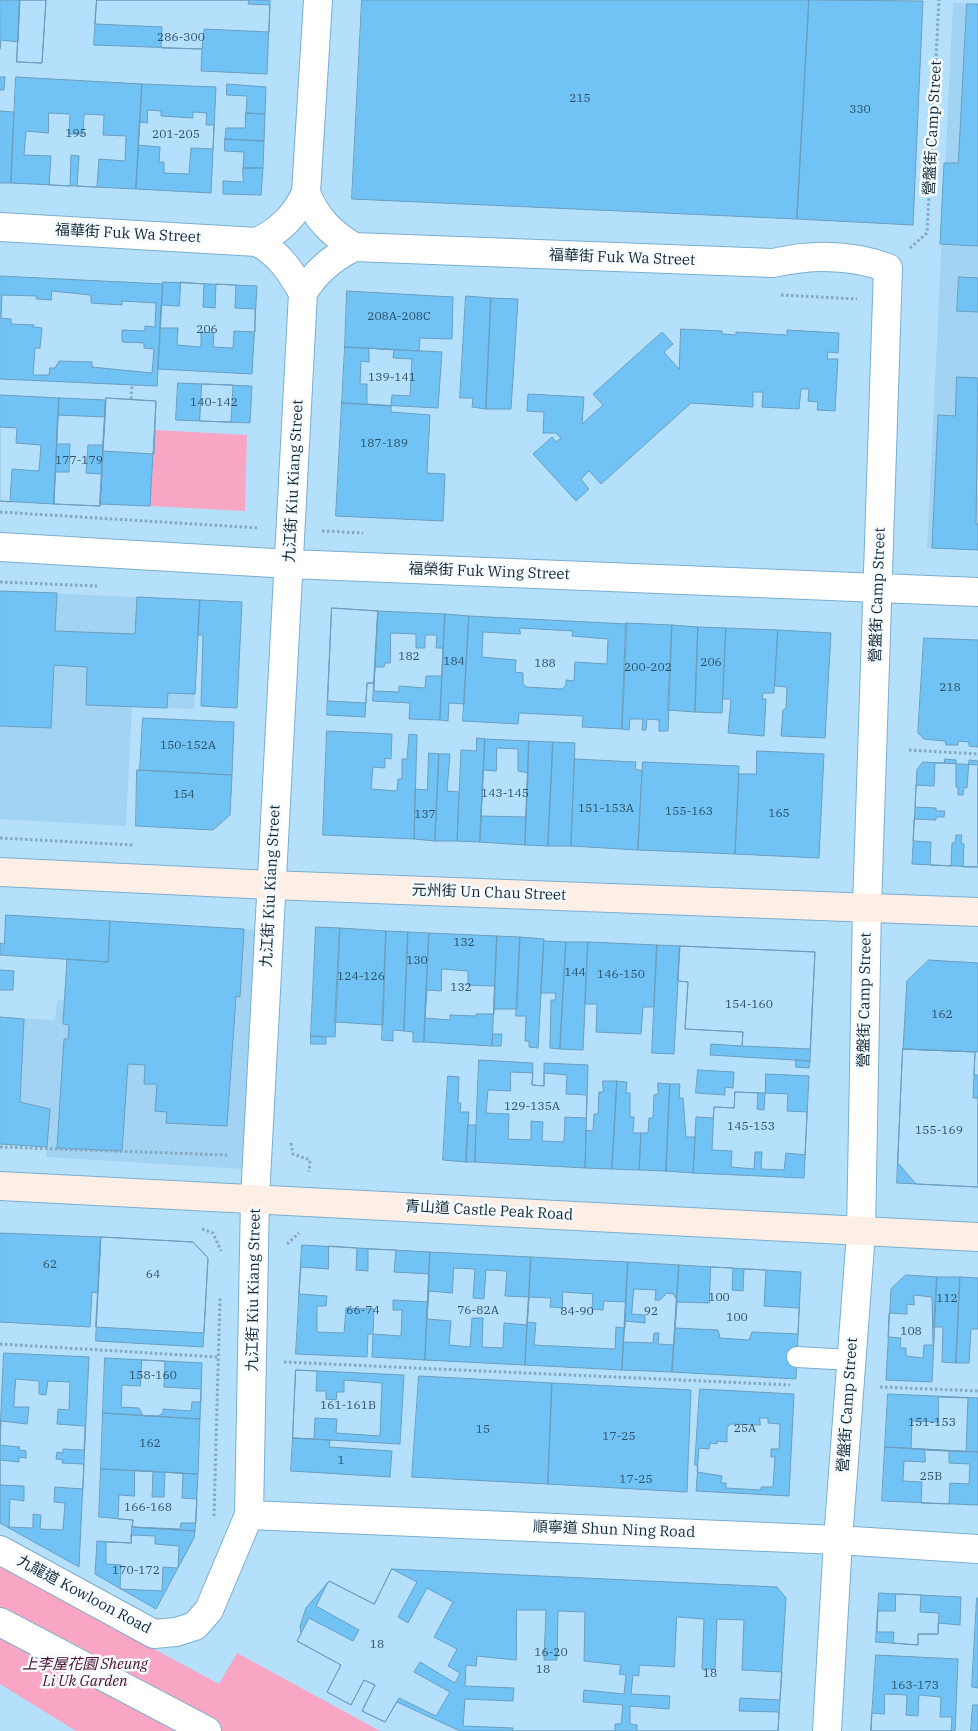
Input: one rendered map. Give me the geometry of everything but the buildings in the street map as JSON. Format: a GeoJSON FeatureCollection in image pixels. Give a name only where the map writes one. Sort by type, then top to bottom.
{"type":"FeatureCollection","features":[{"type":"Feature","properties":{"kind":"main road","name":"元州街 Un Chau Street"},"geometry":{"type":"LineString","coordinates":[[0,872],[270,885],[978,912]]}},
{"type":"Feature","properties":{"kind":"main road","name":"青山道 Castle Peak Road"},"geometry":{"type":"LineString","coordinates":[[0,1186],[978,1237]]}},
{"type":"Feature","properties":{"kind":"street"},"geometry":{"type":"LineString","coordinates":[[257,242],[268,237],[287,221],[299,208],[306,194],[318,0]]}},
{"type":"Feature","properties":{"kind":"street"},"geometry":{"type":"LineString","coordinates":[[257,242],[270,248],[283,262],[303,293],[310,281],[324,266],[354,247],[324,224],[311,207],[306,194]]}},
{"type":"Feature","properties":{"kind":"street","name":"福華街 Fuk Wa Street"},"geometry":{"type":"LineString","coordinates":[[0,227],[257,242]]}},
{"type":"Feature","properties":{"kind":"street","name":"福華街 Fuk Wa Street"},"geometry":{"type":"LineString","coordinates":[[354,247],[773,264],[803,256],[864,259],[888,268]]}},
{"type":"Feature","properties":{"kind":"street","name":"營盤街 Camp Street"},"geometry":{"type":"LineString","coordinates":[[827,1731],[838,1540],[861,1232],[867,907],[879,588],[888,268]]}},
{"type":"Feature","properties":{"kind":"street","name":"九江街 Kiu Kiang Street"},"geometry":{"type":"LineString","coordinates":[[249,1516],[255,1198],[270,885],[290,564],[303,293]]}},
{"type":"Feature","properties":{"kind":"street","name":"福榮街 Fuk Wing Street"},"geometry":{"type":"LineString","coordinates":[[0,547],[290,564],[978,592]]}},
{"type":"Feature","properties":{"kind":"street","name":"順寧道 Shun Ning Road"},"geometry":{"type":"LineString","coordinates":[[249,1516],[838,1540],[978,1549]]}},
{"type":"Feature","properties":{"kind":"street","name":"九龍道 Kowloon Road"},"geometry":{"type":"LineString","coordinates":[[0,1550],[154,1634],[176,1632],[195,1626],[209,1610],[249,1516]]}},
{"type":"Feature","properties":{"kind":"street"},"geometry":{"type":"LineString","coordinates":[[0,1622],[207,1731]]}},
{"type":"Feature","properties":{"kind":"lane"},"geometry":{"type":"LineString","coordinates":[[797,1357],[851,1360]]}},
{"type":"Feature","properties":{"kind":"path","name":"營盤街 Camp Street"},"geometry":{"type":"LineString","coordinates":[[909,249],[927,233],[940,0]]}},
{"type":"Feature","properties":{"kind":"path"},"geometry":{"type":"LineString","coordinates":[[780,295],[859,299],[858,309]]}},
{"type":"Feature","properties":{"kind":"path"},"geometry":{"type":"LineString","coordinates":[[131,399],[132,385]]}},
{"type":"Feature","properties":{"kind":"path"},"geometry":{"type":"LineString","coordinates":[[0,512],[262,528]]}},
{"type":"Feature","properties":{"kind":"path"},"geometry":{"type":"LineString","coordinates":[[320,521],[320,531],[370,534]]}},
{"type":"Feature","properties":{"kind":"path"},"geometry":{"type":"LineString","coordinates":[[0,582],[106,587]]}},
{"type":"Feature","properties":{"kind":"path"},"geometry":{"type":"LineString","coordinates":[[909,750],[978,754]]}},
{"type":"Feature","properties":{"kind":"path"},"geometry":{"type":"LineString","coordinates":[[0,838],[138,845]]}},
{"type":"Feature","properties":{"kind":"path"},"geometry":{"type":"LineString","coordinates":[[0,1147],[235,1156]]}},
{"type":"Feature","properties":{"kind":"path"},"geometry":{"type":"LineString","coordinates":[[198,1228],[213,1233],[221,1251],[221,1261]]}},
{"type":"Feature","properties":{"kind":"path"},"geometry":{"type":"LineString","coordinates":[[214,1520],[220,1290]]}},
{"type":"Feature","properties":{"kind":"path"},"geometry":{"type":"LineString","coordinates":[[0,1344],[217,1357]]}},
{"type":"Feature","properties":{"kind":"path"},"geometry":{"type":"LineString","coordinates":[[284,1362],[796,1385]]}},
{"type":"Feature","properties":{"kind":"path"},"geometry":{"type":"LineString","coordinates":[[874,1387],[978,1391]]}},
{"type":"Feature","properties":{"kind":"shaded area"},"geometry":{"type":"Polygon","coordinates":[[[953,3],[978,4],[978,550],[927,548],[953,3]]]}},
{"type":"Feature","properties":{"kind":"shaded area"},"geometry":{"type":"Polygon","coordinates":[[[0,591],[200,600],[194,709],[132,707],[126,826],[0,819],[0,591]]]}},
{"type":"Feature","properties":{"kind":"shaded area"},"geometry":{"type":"Polygon","coordinates":[[[110,921],[259,930],[243,1169],[46,1157],[47,1147],[0,1144],[0,1017],[55,1020],[57,1000],[64,1000],[67,959],[108,962],[110,921]]]}},
{"type":"Feature","properties":{"kind":"green space"},"geometry":{"type":"Polygon","coordinates":[[[155,430],[247,435],[245,511],[150,506],[155,430]]]}},
{"type":"Feature","properties":{"kind":"green space","name":"上李屋花園 Sheung Li Uk Garden"},"geometry":{"type":"Polygon","coordinates":[[[0,1566],[219,1684],[237,1653],[380,1731],[76,1731],[0,1684],[0,1566]]]}}]}
